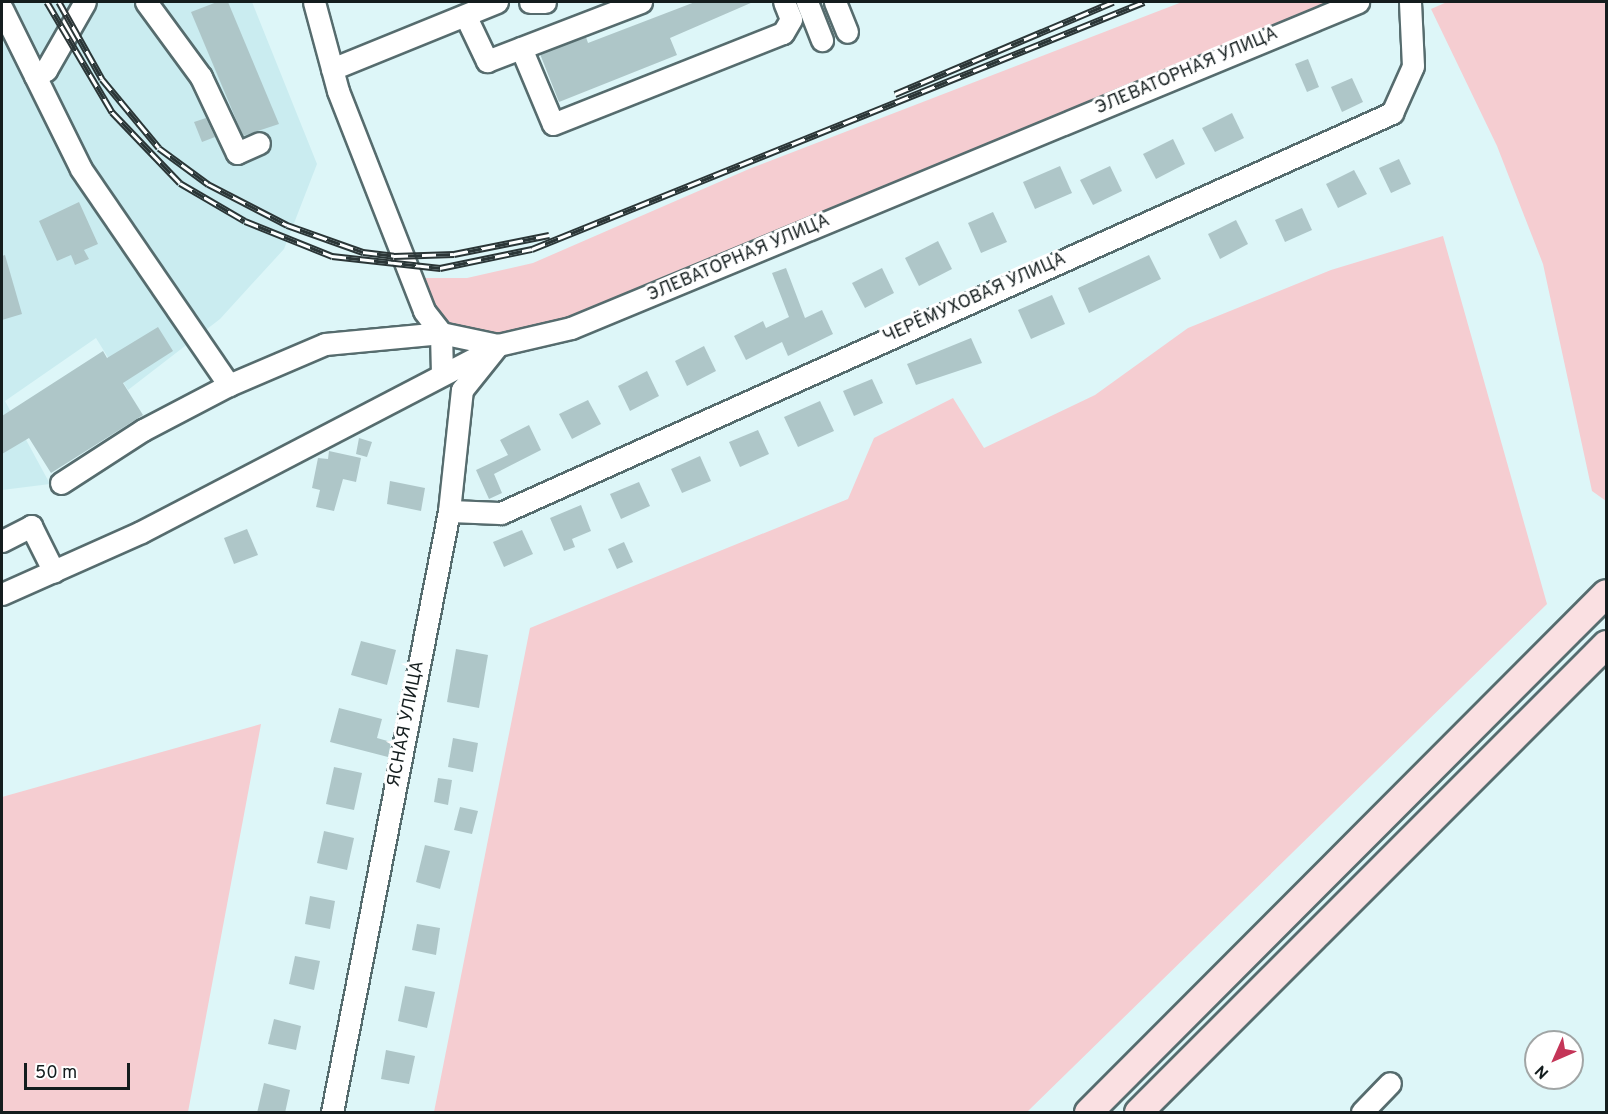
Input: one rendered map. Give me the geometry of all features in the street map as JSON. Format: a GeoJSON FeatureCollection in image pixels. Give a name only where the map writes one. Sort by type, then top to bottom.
{"type":"FeatureCollection","features":[{"type":"Feature","properties":{"kind":"main road"},"geometry":{"type":"LineString","coordinates":[[1088,1113],[1606,593]]}},
{"type":"Feature","properties":{"kind":"main road"},"geometry":{"type":"LineString","coordinates":[[1138,1113],[1606,644]]}},
{"type":"Feature","properties":{"kind":"street"},"geometry":{"type":"LineString","coordinates":[[35,76],[46,70],[85,2]]}},
{"type":"Feature","properties":{"kind":"street"},"geometry":{"type":"LineString","coordinates":[[146,2],[201,77],[237,153],[259,143]]}},
{"type":"Feature","properties":{"kind":"street"},"geometry":{"type":"LineString","coordinates":[[314,2],[332,69],[424,311],[441,333],[442,374]]}},
{"type":"Feature","properties":{"kind":"street"},"geometry":{"type":"LineString","coordinates":[[332,69],[466,17],[497,2]]}},
{"type":"Feature","properties":{"kind":"street"},"geometry":{"type":"LineString","coordinates":[[530,2],[545,2]]}},
{"type":"Feature","properties":{"kind":"street"},"geometry":{"type":"LineString","coordinates":[[466,17],[487,61],[640,2]]}},
{"type":"Feature","properties":{"kind":"street"},"geometry":{"type":"LineString","coordinates":[[520,48],[553,124],[783,33],[791,19],[784,2]]}},
{"type":"Feature","properties":{"kind":"street"},"geometry":{"type":"LineString","coordinates":[[807,2],[822,40]]}},
{"type":"Feature","properties":{"kind":"street"},"geometry":{"type":"LineString","coordinates":[[835,2],[847,32]]}},
{"type":"Feature","properties":{"kind":"street","name":"ЭЛЕВАТОРНАЯ УЛИЦА"},"geometry":{"type":"LineString","coordinates":[[61,483],[143,430],[229,386],[325,344],[441,333],[498,345],[571,328],[1358,2]]}},
{"type":"Feature","properties":{"kind":"street","name":"ЧЕРЁМУХОВАЯ УЛИЦА"},"geometry":{"type":"LineString","coordinates":[[448,511],[501,513],[1392,113],[1413,66],[1410,2]]}},
{"type":"Feature","properties":{"kind":"street"},"geometry":{"type":"LineString","coordinates":[[2,9],[81,169],[229,386]]}},
{"type":"Feature","properties":{"kind":"street"},"geometry":{"type":"LineString","coordinates":[[2,594],[54,572],[498,345]]}},
{"type":"Feature","properties":{"kind":"street","name":"ЯСНАЯ УЛИЦА"},"geometry":{"type":"LineString","coordinates":[[332,1113],[448,511],[462,390],[498,345]]}},
{"type":"Feature","properties":{"kind":"street"},"geometry":{"type":"LineString","coordinates":[[2,541],[31,526],[54,572]]}},
{"type":"Feature","properties":{"kind":"street"},"geometry":{"type":"LineString","coordinates":[[1362,1113],[1390,1083]]}},
{"type":"Feature","properties":{"kind":"shaded area"},"geometry":{"type":"Polygon","coordinates":[[[2,2],[252,2],[317,164],[284,249],[220,319],[128,390],[96,338],[5,401],[50,484],[2,490],[2,2]]]}},
{"type":"Feature","properties":{"kind":"shaded area"},"geometry":{"type":"Polygon","coordinates":[[[1182,2],[1329,2],[564,319],[497,335],[452,326],[437,313],[424,278],[467,278],[533,263],[749,169],[1182,2]]]}},
{"type":"Feature","properties":{"kind":"shaded area"},"geometry":{"type":"Polygon","coordinates":[[[1447,2],[1606,2],[1606,501],[1592,491],[1543,264],[1497,146],[1431,9],[1447,2]]]}},
{"type":"Feature","properties":{"kind":"shaded area"},"geometry":{"type":"Polygon","coordinates":[[[1443,236],[1547,604],[1027,1112],[434,1112],[530,628],[848,499],[874,438],[953,398],[984,448],[1095,395],[1188,328],[1331,270],[1443,236]]]}},
{"type":"Feature","properties":{"kind":"shaded area"},"geometry":{"type":"Polygon","coordinates":[[[261,724],[188,1112],[2,1112],[2,797],[261,724]]]}},
{"type":"Feature","properties":{"kind":"building"},"geometry":{"type":"Polygon","coordinates":[[[217,2],[228,2],[279,124],[243,136],[191,12],[217,2]]]}},
{"type":"Feature","properties":{"kind":"building"},"geometry":{"type":"Polygon","coordinates":[[[695,2],[753,2],[670,38],[677,55],[559,102],[540,54],[586,37],[588,43],[695,2]]]}},
{"type":"Feature","properties":{"kind":"building"},"geometry":{"type":"Polygon","coordinates":[[[1308,59],[1319,87],[1307,92],[1295,64],[1308,59]]]}},
{"type":"Feature","properties":{"kind":"building"},"geometry":{"type":"Polygon","coordinates":[[[1352,78],[1363,102],[1342,112],[1331,87],[1352,78]]]}},
{"type":"Feature","properties":{"kind":"building"},"geometry":{"type":"Polygon","coordinates":[[[1232,113],[1244,138],[1215,152],[1202,128],[1232,113]]]}},
{"type":"Feature","properties":{"kind":"building"},"geometry":{"type":"Polygon","coordinates":[[[206,118],[215,137],[202,142],[194,122],[206,118]]]}},
{"type":"Feature","properties":{"kind":"building"},"geometry":{"type":"Polygon","coordinates":[[[1173,139],[1185,164],[1156,179],[1143,154],[1173,139]]]}},
{"type":"Feature","properties":{"kind":"building"},"geometry":{"type":"Polygon","coordinates":[[[1399,159],[1411,184],[1391,193],[1379,168],[1399,159]]]}},
{"type":"Feature","properties":{"kind":"building"},"geometry":{"type":"Polygon","coordinates":[[[1060,166],[1072,193],[1035,209],[1023,182],[1060,166]]]}},
{"type":"Feature","properties":{"kind":"building"},"geometry":{"type":"Polygon","coordinates":[[[1110,166],[1122,191],[1093,205],[1080,180],[1110,166]]]}},
{"type":"Feature","properties":{"kind":"building"},"geometry":{"type":"Polygon","coordinates":[[[1354,170],[1367,194],[1338,208],[1326,184],[1354,170]]]}},
{"type":"Feature","properties":{"kind":"building"},"geometry":{"type":"Polygon","coordinates":[[[79,202],[98,244],[84,250],[89,259],[75,265],[71,255],[57,261],[39,221],[79,202]]]}},
{"type":"Feature","properties":{"kind":"building"},"geometry":{"type":"Polygon","coordinates":[[[1302,208],[1312,230],[1285,242],[1275,220],[1302,208]]]}},
{"type":"Feature","properties":{"kind":"building"},"geometry":{"type":"Polygon","coordinates":[[[993,212],[1007,242],[981,253],[968,223],[993,212]]]}},
{"type":"Feature","properties":{"kind":"building"},"geometry":{"type":"Polygon","coordinates":[[[1236,220],[1248,244],[1220,259],[1208,234],[1236,220]]]}},
{"type":"Feature","properties":{"kind":"building"},"geometry":{"type":"Polygon","coordinates":[[[938,241],[952,269],[919,286],[905,258],[938,241]]]}},
{"type":"Feature","properties":{"kind":"building"},"geometry":{"type":"Polygon","coordinates":[[[5,255],[22,314],[2,320],[2,256],[5,255]]]}},
{"type":"Feature","properties":{"kind":"building"},"geometry":{"type":"Polygon","coordinates":[[[1149,255],[1161,279],[1089,313],[1078,288],[1149,255]]]}},
{"type":"Feature","properties":{"kind":"building"},"geometry":{"type":"Polygon","coordinates":[[[786,268],[805,318],[822,310],[833,334],[788,356],[782,342],[746,360],[734,336],[763,321],[766,328],[789,317],[772,273],[786,268]]]}},
{"type":"Feature","properties":{"kind":"building"},"geometry":{"type":"Polygon","coordinates":[[[882,268],[894,293],[865,308],[852,283],[882,268]]]}},
{"type":"Feature","properties":{"kind":"building"},"geometry":{"type":"Polygon","coordinates":[[[1052,295],[1065,324],[1031,339],[1018,310],[1052,295]]]}},
{"type":"Feature","properties":{"kind":"building"},"geometry":{"type":"Polygon","coordinates":[[[158,327],[173,351],[123,383],[143,415],[51,473],[29,438],[2,454],[2,416],[103,351],[107,358],[158,327]]]}},
{"type":"Feature","properties":{"kind":"building"},"geometry":{"type":"Polygon","coordinates":[[[971,338],[982,363],[916,385],[907,364],[971,338]]]}},
{"type":"Feature","properties":{"kind":"building"},"geometry":{"type":"Polygon","coordinates":[[[704,346],[716,371],[687,386],[675,361],[704,346]]]}},
{"type":"Feature","properties":{"kind":"building"},"geometry":{"type":"Polygon","coordinates":[[[647,371],[659,396],[630,411],[618,386],[647,371]]]}},
{"type":"Feature","properties":{"kind":"building"},"geometry":{"type":"Polygon","coordinates":[[[872,379],[883,403],[854,416],[843,391],[872,379]]]}},
{"type":"Feature","properties":{"kind":"building"},"geometry":{"type":"Polygon","coordinates":[[[588,400],[601,424],[572,439],[559,414],[588,400]]]}},
{"type":"Feature","properties":{"kind":"building"},"geometry":{"type":"Polygon","coordinates":[[[820,401],[834,431],[798,447],[784,417],[820,401]]]}},
{"type":"Feature","properties":{"kind":"building"},"geometry":{"type":"Polygon","coordinates":[[[529,425],[541,450],[494,474],[502,493],[489,499],[476,470],[508,455],[500,440],[529,425]]]}},
{"type":"Feature","properties":{"kind":"building"},"geometry":{"type":"Polygon","coordinates":[[[758,430],[769,454],[740,467],[729,442],[758,430]]]}},
{"type":"Feature","properties":{"kind":"building"},"geometry":{"type":"Polygon","coordinates":[[[359,438],[372,442],[367,457],[356,454],[359,438]]]}},
{"type":"Feature","properties":{"kind":"building"},"geometry":{"type":"Polygon","coordinates":[[[329,451],[361,458],[356,482],[343,479],[334,511],[316,507],[320,490],[312,488],[318,458],[328,459],[329,451]]]}},
{"type":"Feature","properties":{"kind":"building"},"geometry":{"type":"Polygon","coordinates":[[[700,456],[711,481],[682,493],[671,469],[700,456]]]}},
{"type":"Feature","properties":{"kind":"building"},"geometry":{"type":"Polygon","coordinates":[[[390,481],[425,488],[421,511],[387,504],[390,481]]]}},
{"type":"Feature","properties":{"kind":"building"},"geometry":{"type":"Polygon","coordinates":[[[639,482],[650,506],[621,519],[610,494],[639,482]]]}},
{"type":"Feature","properties":{"kind":"building"},"geometry":{"type":"Polygon","coordinates":[[[581,505],[591,531],[572,539],[575,547],[564,551],[550,518],[581,505]]]}},
{"type":"Feature","properties":{"kind":"building"},"geometry":{"type":"Polygon","coordinates":[[[247,529],[258,555],[234,564],[224,538],[247,529]]]}},
{"type":"Feature","properties":{"kind":"building"},"geometry":{"type":"Polygon","coordinates":[[[522,530],[533,554],[504,567],[493,542],[522,530]]]}},
{"type":"Feature","properties":{"kind":"building"},"geometry":{"type":"Polygon","coordinates":[[[624,542],[633,562],[617,569],[608,549],[624,542]]]}},
{"type":"Feature","properties":{"kind":"building"},"geometry":{"type":"Polygon","coordinates":[[[361,641],[396,650],[387,685],[351,675],[361,641]]]}},
{"type":"Feature","properties":{"kind":"building"},"geometry":{"type":"Polygon","coordinates":[[[456,649],[488,655],[479,708],[447,702],[456,649]]]}},
{"type":"Feature","properties":{"kind":"building"},"geometry":{"type":"Polygon","coordinates":[[[339,708],[382,719],[377,738],[391,742],[388,757],[330,742],[339,708]]]}},
{"type":"Feature","properties":{"kind":"building"},"geometry":{"type":"Polygon","coordinates":[[[453,738],[478,743],[473,772],[448,767],[453,738]]]}},
{"type":"Feature","properties":{"kind":"building"},"geometry":{"type":"Polygon","coordinates":[[[334,767],[362,773],[354,810],[326,804],[334,767]]]}},
{"type":"Feature","properties":{"kind":"building"},"geometry":{"type":"Polygon","coordinates":[[[438,778],[452,780],[448,805],[434,802],[438,778]]]}},
{"type":"Feature","properties":{"kind":"building"},"geometry":{"type":"Polygon","coordinates":[[[460,807],[478,811],[472,834],[454,830],[460,807]]]}},
{"type":"Feature","properties":{"kind":"building"},"geometry":{"type":"Polygon","coordinates":[[[324,831],[354,838],[347,870],[317,863],[324,831]]]}},
{"type":"Feature","properties":{"kind":"building"},"geometry":{"type":"Polygon","coordinates":[[[425,845],[450,851],[440,889],[416,882],[425,845]]]}},
{"type":"Feature","properties":{"kind":"building"},"geometry":{"type":"Polygon","coordinates":[[[310,896],[335,901],[330,929],[305,924],[310,896]]]}},
{"type":"Feature","properties":{"kind":"building"},"geometry":{"type":"Polygon","coordinates":[[[417,924],[440,928],[436,955],[412,950],[417,924]]]}},
{"type":"Feature","properties":{"kind":"building"},"geometry":{"type":"Polygon","coordinates":[[[295,956],[320,961],[314,990],[289,984],[295,956]]]}},
{"type":"Feature","properties":{"kind":"building"},"geometry":{"type":"Polygon","coordinates":[[[405,986],[435,992],[427,1028],[398,1021],[405,986]]]}},
{"type":"Feature","properties":{"kind":"building"},"geometry":{"type":"Polygon","coordinates":[[[274,1019],[301,1026],[296,1050],[268,1044],[274,1019]]]}},
{"type":"Feature","properties":{"kind":"building"},"geometry":{"type":"Polygon","coordinates":[[[386,1050],[415,1056],[409,1084],[381,1079],[386,1050]]]}},
{"type":"Feature","properties":{"kind":"building"},"geometry":{"type":"Polygon","coordinates":[[[264,1083],[290,1090],[285,1113],[257,1113],[264,1083]]]}},
{"type":"Feature","properties":{"kind":"railway"},"geometry":{"type":"LineString","coordinates":[[47,2],[112,112],[180,183],[245,221],[332,256],[440,268],[532,249],[1144,2]]}},
{"type":"Feature","properties":{"kind":"railway"},"geometry":{"type":"LineString","coordinates":[[59,2],[102,79],[159,148],[208,184],[287,225],[363,252],[394,256],[454,254],[549,235]]}},
{"type":"Feature","properties":{"kind":"railway"},"geometry":{"type":"LineString","coordinates":[[895,94],[1113,2]]}}]}
